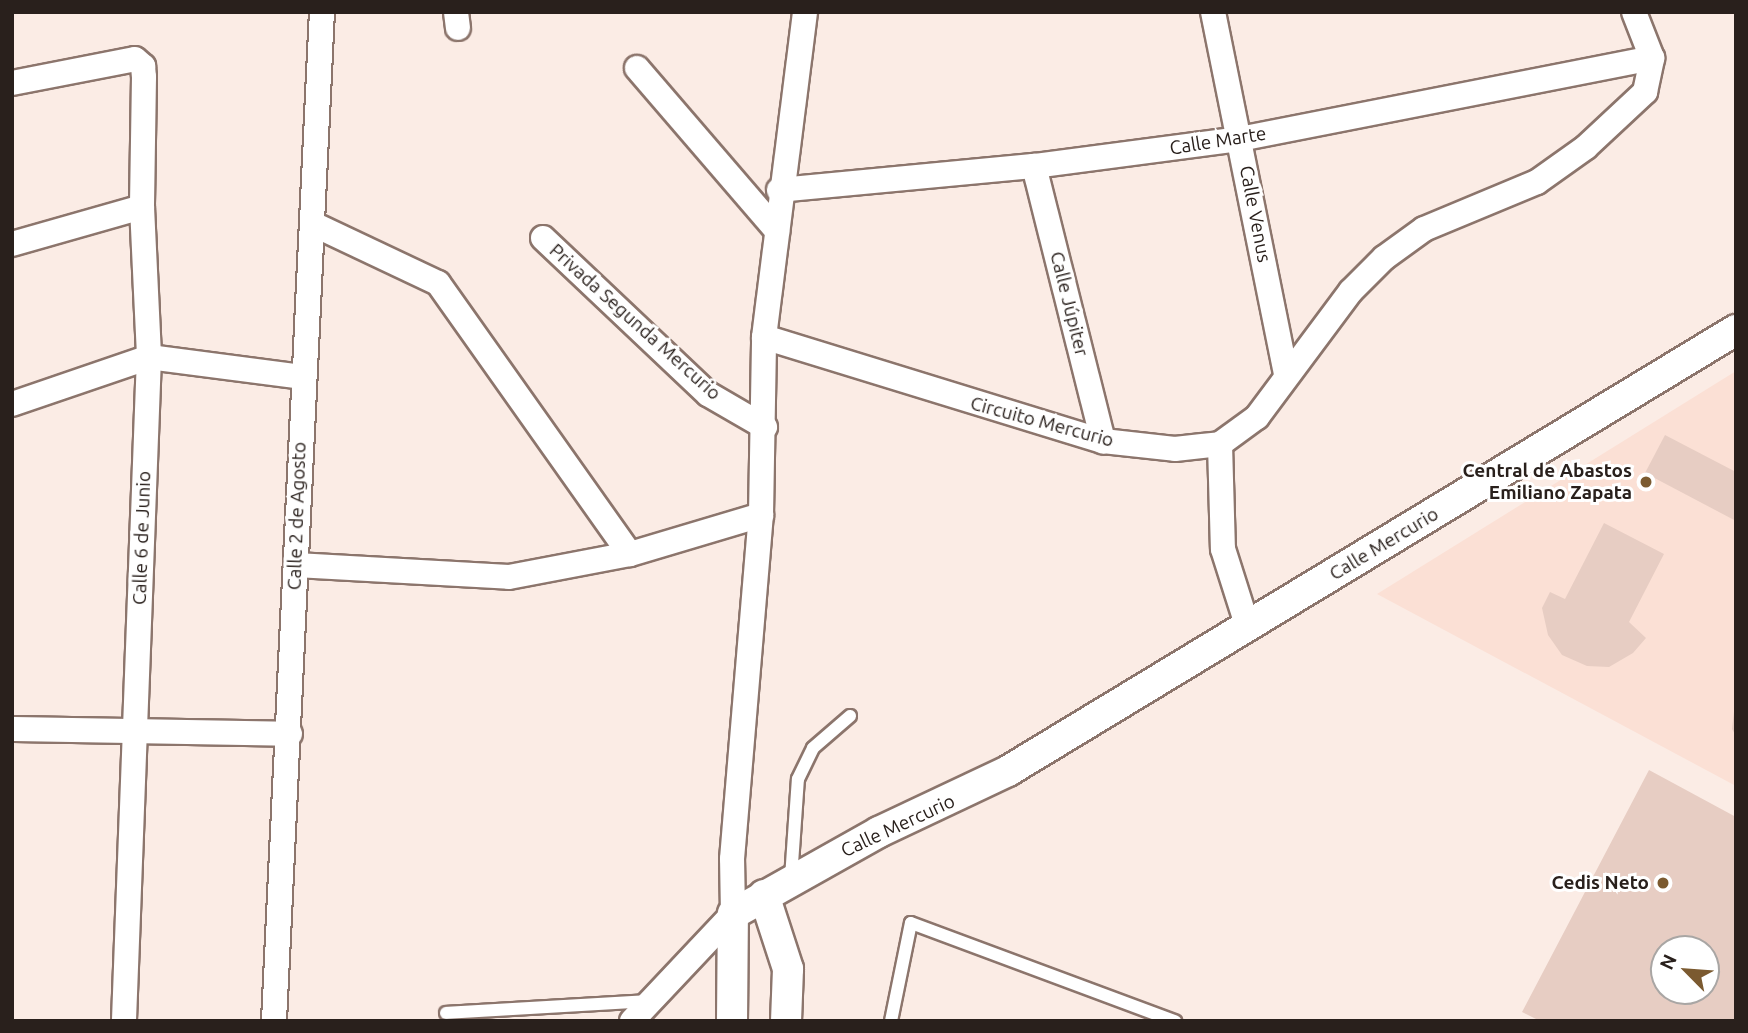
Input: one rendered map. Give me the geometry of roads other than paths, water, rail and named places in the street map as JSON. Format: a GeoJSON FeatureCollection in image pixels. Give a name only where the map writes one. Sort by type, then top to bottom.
{"type":"FeatureCollection","features":[{"type":"Feature","properties":{"kind":"street","name":"Calle 2 de Agosto"},"geometry":{"type":"LineString","coordinates":[[274,1021],[290,734],[302,377],[313,224],[322,12]]}},
{"type":"Feature","properties":{"kind":"street"},"geometry":{"type":"LineString","coordinates":[[732,1021],[732,859],[761,515],[765,428],[764,337],[777,231],[779,190],[805,12]]}},
{"type":"Feature","properties":{"kind":"street","name":"Calle Venus"},"geometry":{"type":"LineString","coordinates":[[1213,12],[1286,375]]}},
{"type":"Feature","properties":{"kind":"street"},"geometry":{"type":"LineString","coordinates":[[1634,12],[1652,58]]}},
{"type":"Feature","properties":{"kind":"street","name":"Calle Marte"},"geometry":{"type":"LineString","coordinates":[[779,190],[1034,166],[1240,139],[1652,58]]}},
{"type":"Feature","properties":{"kind":"street","name":"Circuito Mercurio"},"geometry":{"type":"LineString","coordinates":[[764,337],[1104,441],[1175,449],[1220,444],[1257,417],[1351,291],[1384,258],[1424,229],[1537,182],[1586,147],[1645,92],[1652,58]]}},
{"type":"Feature","properties":{"kind":"street","name":"Calle 6 de Junio"},"geometry":{"type":"LineString","coordinates":[[12,83],[135,60],[143,66],[142,207],[149,358],[124,1021]]}},
{"type":"Feature","properties":{"kind":"street"},"geometry":{"type":"LineString","coordinates":[[637,68],[777,231]]}},
{"type":"Feature","properties":{"kind":"street","name":"Calle Júpiter"},"geometry":{"type":"LineString","coordinates":[[1034,166],[1104,441]]}},
{"type":"Feature","properties":{"kind":"street"},"geometry":{"type":"LineString","coordinates":[[12,244],[142,207]]}},
{"type":"Feature","properties":{"kind":"street"},"geometry":{"type":"LineString","coordinates":[[313,224],[438,283],[630,554]]}},
{"type":"Feature","properties":{"kind":"street","name":"Privada Segunda Mercurio"},"geometry":{"type":"LineString","coordinates":[[543,238],[708,394],[765,428]]}},
{"type":"Feature","properties":{"kind":"street","name":"Calle Mercurio"},"geometry":{"type":"LineString","coordinates":[[733,914],[791,878],[915,815],[956,799],[1248,628],[1736,330]]}},
{"type":"Feature","properties":{"kind":"street"},"geometry":{"type":"LineString","coordinates":[[12,404],[149,358],[302,377]]}},
{"type":"Feature","properties":{"kind":"street"},"geometry":{"type":"LineString","coordinates":[[1220,444],[1223,549],[1248,628]]}},
{"type":"Feature","properties":{"kind":"street"},"geometry":{"type":"LineString","coordinates":[[296,565],[509,577],[630,554],[761,515]]}},
{"type":"Feature","properties":{"kind":"street"},"geometry":{"type":"LineString","coordinates":[[12,729],[290,734]]}},
{"type":"Feature","properties":{"kind":"street"},"geometry":{"type":"LineString","coordinates":[[732,859],[764,895],[788,969],[786,1021]]}},
{"type":"Feature","properties":{"kind":"street"},"geometry":{"type":"LineString","coordinates":[[632,1021],[733,914]]}},
{"type":"Feature","properties":{"kind":"lane"},"geometry":{"type":"LineString","coordinates":[[791,878],[798,779],[813,748],[850,716]]}},
{"type":"Feature","properties":{"kind":"lane"},"geometry":{"type":"LineString","coordinates":[[891,1021],[911,923],[1175,1021]]}},
{"type":"Feature","properties":{"kind":"lane"},"geometry":{"type":"LineString","coordinates":[[446,1013],[649,1001]]}},
{"type":"Feature","properties":{"kind":"place","name":"Central de Abastos Emiliano Zapata"},"geometry":{"type":"Point","coordinates":[1646,482]}},
{"type":"Feature","properties":{"kind":"place","name":"Cedis Neto"},"geometry":{"type":"Point","coordinates":[1663,883]}}]}
